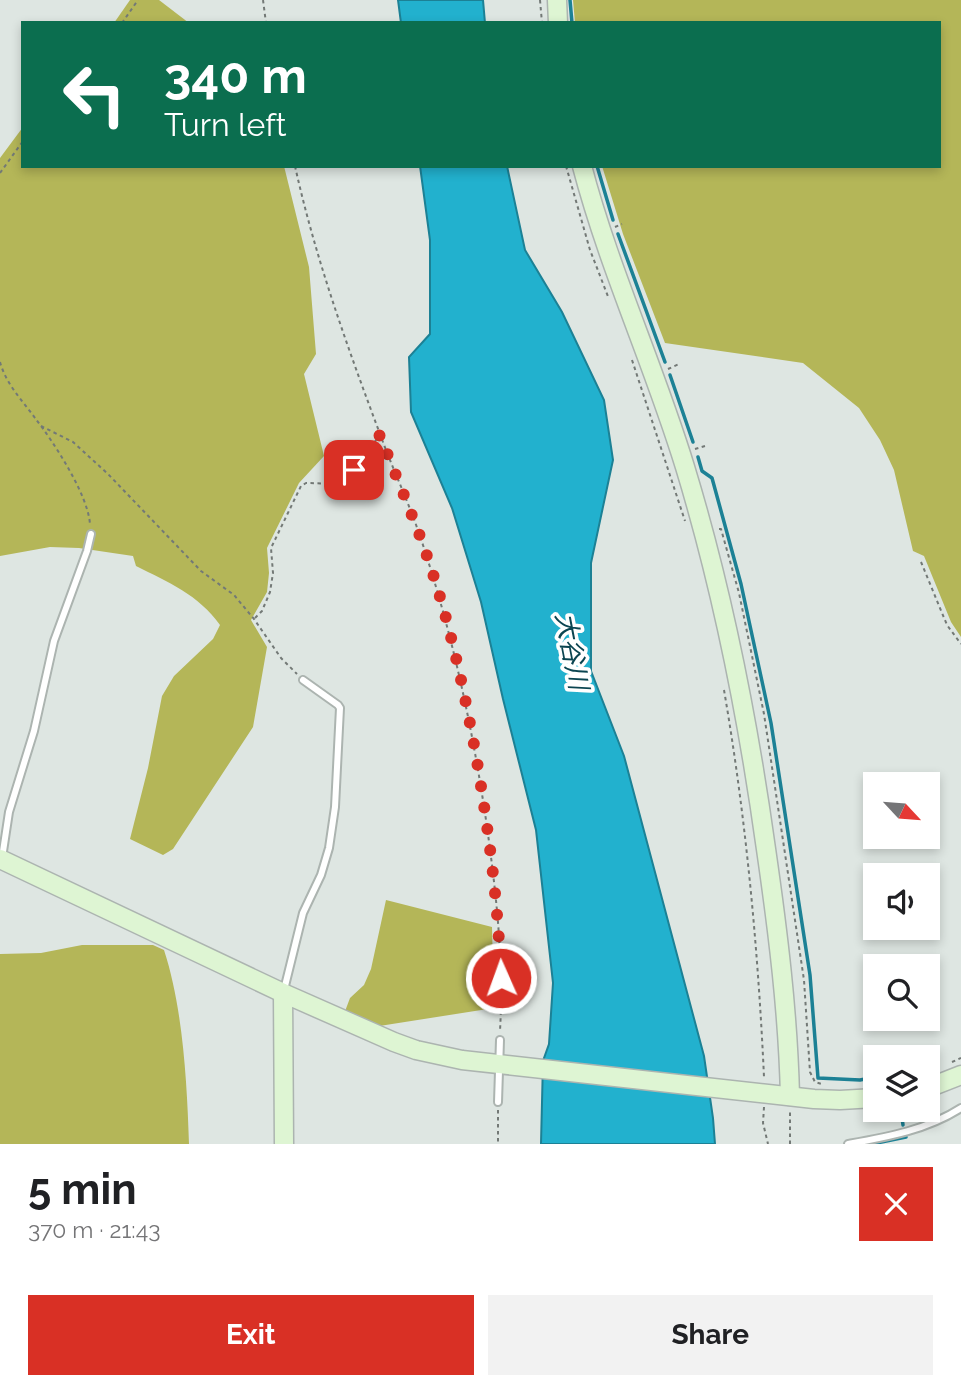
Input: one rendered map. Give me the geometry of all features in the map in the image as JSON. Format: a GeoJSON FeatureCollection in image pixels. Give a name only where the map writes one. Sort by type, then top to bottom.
{"type":"FeatureCollection","features":[{"type":"Feature","properties":{"kind":"street"},"geometry":{"type":"LineString","coordinates":[[557,0],[558,21]]}},
{"type":"Feature","properties":{"kind":"street"},"geometry":{"type":"LineString","coordinates":[[583,168],[601,233],[660,393],[703,530],[738,676],[760,806],[784,979],[790,1096]]}},
{"type":"Feature","properties":{"kind":"street"},"geometry":{"type":"LineString","coordinates":[[1,859],[283,993],[416,1050],[439,1056],[500,1064],[762,1094],[840,1100],[863,1099]]}},
{"type":"Feature","properties":{"kind":"street"},"geometry":{"type":"LineString","coordinates":[[283,993],[284,1144]]}},
{"type":"Feature","properties":{"kind":"street"},"geometry":{"type":"LineString","coordinates":[[940,1083],[961,1075]]}},
{"type":"Feature","properties":{"kind":"lane"},"geometry":{"type":"LineString","coordinates":[[1,859],[9,812],[34,731],[54,641],[91,534]]}},
{"type":"Feature","properties":{"kind":"lane"},"geometry":{"type":"LineString","coordinates":[[283,993],[303,913],[327,859],[335,807],[340,708],[303,680]]}},
{"type":"Feature","properties":{"kind":"lane"},"geometry":{"type":"LineString","coordinates":[[498,1102],[500,1040]]}},
{"type":"Feature","properties":{"kind":"lane"},"geometry":{"type":"LineString","coordinates":[[848,1144],[925,1126],[961,1108]]}},
{"type":"Feature","properties":{"kind":"path"},"geometry":{"type":"LineString","coordinates":[[123,21],[138,0]]}},
{"type":"Feature","properties":{"kind":"path"},"geometry":{"type":"LineString","coordinates":[[263,0],[266,21]]}},
{"type":"Feature","properties":{"kind":"path"},"geometry":{"type":"LineString","coordinates":[[540,0],[542,21]]}},
{"type":"Feature","properties":{"kind":"path"},"geometry":{"type":"LineString","coordinates":[[0,173],[21,144]]}},
{"type":"Feature","properties":{"kind":"path"},"geometry":{"type":"LineString","coordinates":[[295,168],[306,216],[380,435],[421,540],[461,675],[495,880],[502,1000],[500,1040]]}},
{"type":"Feature","properties":{"kind":"path"},"geometry":{"type":"LineString","coordinates":[[567,168],[590,250],[609,298]]}},
{"type":"Feature","properties":{"kind":"path"},"geometry":{"type":"LineString","coordinates":[[631,359],[685,521]]}},
{"type":"Feature","properties":{"kind":"path"},"geometry":{"type":"LineString","coordinates":[[0,362],[4,377],[41,426],[85,503],[91,534]]}},
{"type":"Feature","properties":{"kind":"path"},"geometry":{"type":"LineString","coordinates":[[41,426],[73,442],[108,474],[201,571],[234,595],[281,658],[303,680]]}},
{"type":"Feature","properties":{"kind":"path"},"geometry":{"type":"LineString","coordinates":[[254,619],[262,611],[270,592],[273,573],[271,548],[301,486],[306,483],[342,484],[380,435]]}},
{"type":"Feature","properties":{"kind":"path"},"geometry":{"type":"LineString","coordinates":[[703,530],[721,529],[739,593],[764,714],[798,936],[804,980],[810,1072],[815,1082],[830,1085]]}},
{"type":"Feature","properties":{"kind":"path"},"geometry":{"type":"LineString","coordinates":[[921,562],[947,625],[961,644]]}},
{"type":"Feature","properties":{"kind":"path"},"geometry":{"type":"LineString","coordinates":[[723,682],[736,762],[752,905],[763,1123],[768,1144]]}},
{"type":"Feature","properties":{"kind":"path"},"geometry":{"type":"LineString","coordinates":[[790,1096],[790,1144]]}},
{"type":"Feature","properties":{"kind":"path"},"geometry":{"type":"LineString","coordinates":[[498,1102],[498,1144]]}},
{"type":"Feature","properties":{"kind":"shaded area"},"geometry":{"type":"Polygon","coordinates":[[[130,0],[159,0],[186,21],[115,21],[130,0]]]}},
{"type":"Feature","properties":{"kind":"shaded area"},"geometry":{"type":"Polygon","coordinates":[[[573,0],[961,0],[961,637],[951,622],[924,556],[913,551],[894,470],[880,440],[859,408],[803,363],[665,343],[623,234],[603,168],[941,168],[941,21],[575,21],[573,0]]]}},
{"type":"Feature","properties":{"kind":"shaded area"},"geometry":{"type":"Polygon","coordinates":[[[21,130],[21,168],[284,168],[309,267],[316,354],[304,374],[324,456],[299,483],[267,548],[267,592],[251,620],[267,647],[253,727],[173,849],[163,855],[130,839],[162,696],[174,676],[213,639],[220,625],[193,597],[136,566],[133,556],[79,548],[50,547],[0,556],[0,158],[21,130]]]}},
{"type":"Feature","properties":{"kind":"shaded area"},"geometry":{"type":"Polygon","coordinates":[[[386,900],[492,927],[494,1008],[373,1027],[344,1014],[350,998],[364,985],[371,969],[386,900]]]}},
{"type":"Feature","properties":{"kind":"shaded area"},"geometry":{"type":"Polygon","coordinates":[[[82,945],[153,945],[164,950],[180,1021],[189,1144],[0,1144],[0,954],[41,953],[82,945]]]}},
{"type":"Feature","properties":{"kind":"water"},"geometry":{"type":"Polygon","coordinates":[[[398,0],[483,0],[485,21],[401,21],[398,0]]]}},
{"type":"Feature","properties":{"kind":"water","name":"大谷川"},"geometry":{"type":"Polygon","coordinates":[[[420,168],[507,168],[525,250],[562,312],[604,400],[613,460],[591,563],[591,671],[624,756],[704,1056],[715,1144],[541,1144],[543,1061],[549,1044],[553,983],[536,830],[481,602],[452,508],[411,412],[409,357],[430,334],[430,240],[420,168]]]}},
{"type":"Feature","properties":{"kind":"waterway"},"geometry":{"type":"LineString","coordinates":[[570,0],[572,21]]}},
{"type":"Feature","properties":{"kind":"waterway"},"geometry":{"type":"LineString","coordinates":[[598,168],[613,220]]}},
{"type":"Feature","properties":{"kind":"waterway"},"geometry":{"type":"LineString","coordinates":[[618,234],[665,362]]}},
{"type":"Feature","properties":{"kind":"waterway"},"geometry":{"type":"LineString","coordinates":[[670,375],[693,442]]}},
{"type":"Feature","properties":{"kind":"waterway"},"geometry":{"type":"LineString","coordinates":[[698,457],[702,471],[712,478],[741,584],[771,723],[810,975],[818,1078],[863,1079]]}},
{"type":"Feature","properties":{"kind":"waterway"},"geometry":{"type":"LineString","coordinates":[[872,1144],[906,1137]]}},
{"type":"Feature","properties":{"kind":"route"},"geometry":{"type":"LineString","coordinates":[[354,470],[369,446],[380,435],[421,540],[443,609],[461,675],[480,777],[495,880],[501,978]]}}]}
